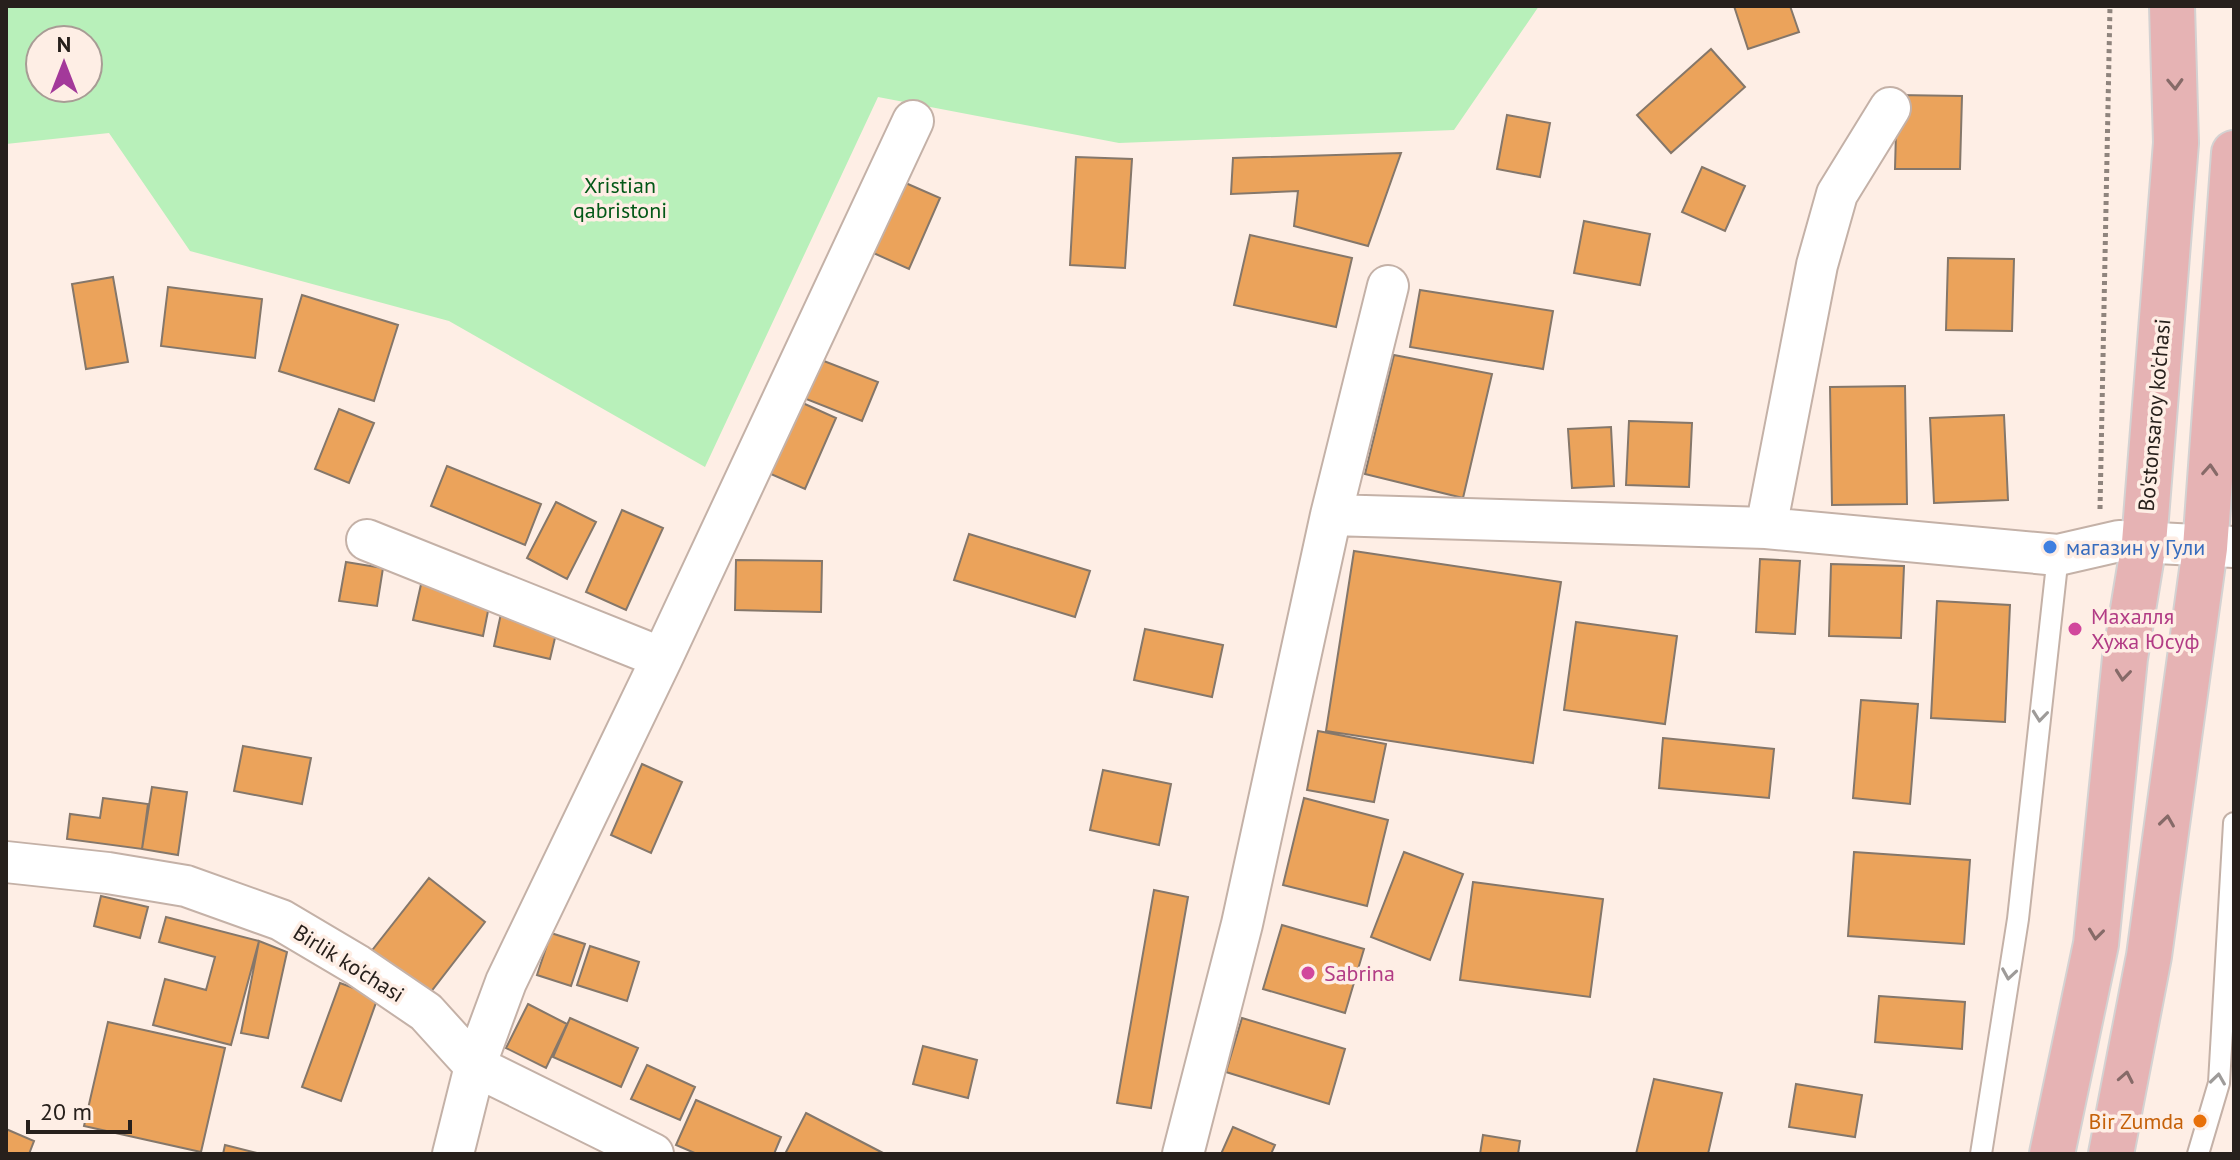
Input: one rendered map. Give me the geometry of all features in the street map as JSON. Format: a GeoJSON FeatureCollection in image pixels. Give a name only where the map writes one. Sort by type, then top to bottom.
{"type":"FeatureCollection","features":[{"type":"Feature","properties":{"kind":"main road","name":"Bo'stonsaroy ko'chasi"},"geometry":{"type":"LineString","coordinates":[[2052,1154],[2096,944],[2125,658],[2144,543],[2176,143],[2172,6]]}},
{"type":"Feature","properties":{"kind":"main road"},"geometry":{"type":"LineString","coordinates":[[2111,1154],[2149,956],[2219,547],[2234,153]]}},
{"type":"Feature","properties":{"kind":"street"},"geometry":{"type":"LineString","coordinates":[[1766,528],[1817,265],[1837,194],[1890,108]]}},
{"type":"Feature","properties":{"kind":"street"},"geometry":{"type":"LineString","coordinates":[[453,1154],[475,1066],[506,982],[662,658],[913,121]]}},
{"type":"Feature","properties":{"kind":"street"},"geometry":{"type":"LineString","coordinates":[[1183,1154],[1242,924],[1331,515],[1388,286]]}},
{"type":"Feature","properties":{"kind":"street"},"geometry":{"type":"LineString","coordinates":[[1331,515],[1766,528],[2058,555],[2119,541],[2219,547]]}},
{"type":"Feature","properties":{"kind":"street"},"geometry":{"type":"LineString","coordinates":[[367,540],[662,658]]}},
{"type":"Feature","properties":{"kind":"street","name":"Birlik ko'chasi"},"geometry":{"type":"LineString","coordinates":[[6,862],[108,873],[186,886],[281,920],[357,965],[426,1012],[475,1066],[653,1154]]}},
{"type":"Feature","properties":{"kind":"lane"},"geometry":{"type":"LineString","coordinates":[[1981,1154],[2018,919],[2058,555]]}},
{"type":"Feature","properties":{"kind":"lane"},"geometry":{"type":"LineString","coordinates":[[2198,1154],[2219,1083],[2234,823]]}},
{"type":"Feature","properties":{"kind":"path"},"geometry":{"type":"LineString","coordinates":[[2099,546],[2110,6]]}},
{"type":"Feature","properties":{"kind":"green space","name":"Xristian qabristoni"},"geometry":{"type":"Polygon","coordinates":[[[6,6],[1539,6],[1454,130],[1119,143],[878,97],[705,467],[449,321],[190,251],[109,133],[6,144],[6,6]]]}},
{"type":"Feature","properties":{"kind":"building"},"geometry":{"type":"Polygon","coordinates":[[[1734,6],[1790,6],[1799,32],[1748,49],[1734,6]]]}},
{"type":"Feature","properties":{"kind":"building"},"geometry":{"type":"Polygon","coordinates":[[[1711,49],[1745,87],[1671,153],[1637,115],[1711,49]]]}},
{"type":"Feature","properties":{"kind":"building"},"geometry":{"type":"Polygon","coordinates":[[[1897,95],[1962,96],[1960,169],[1895,169],[1897,95]]]}},
{"type":"Feature","properties":{"kind":"building"},"geometry":{"type":"Polygon","coordinates":[[[1507,115],[1550,123],[1540,177],[1497,169],[1507,115]]]}},
{"type":"Feature","properties":{"kind":"building"},"geometry":{"type":"Polygon","coordinates":[[[1401,153],[1368,246],[1294,226],[1298,191],[1231,194],[1233,158],[1401,153]]]}},
{"type":"Feature","properties":{"kind":"building"},"geometry":{"type":"Polygon","coordinates":[[[1076,157],[1132,159],[1125,268],[1070,265],[1076,157]]]}},
{"type":"Feature","properties":{"kind":"building"},"geometry":{"type":"Polygon","coordinates":[[[1702,167],[1745,186],[1725,231],[1682,212],[1702,167]]]}},
{"type":"Feature","properties":{"kind":"building"},"geometry":{"type":"Polygon","coordinates":[[[901,181],[940,198],[909,269],[869,251],[901,181]]]}},
{"type":"Feature","properties":{"kind":"building"},"geometry":{"type":"Polygon","coordinates":[[[1584,221],[1650,234],[1640,285],[1574,273],[1584,221]]]}},
{"type":"Feature","properties":{"kind":"building"},"geometry":{"type":"Polygon","coordinates":[[[1250,235],[1352,258],[1336,327],[1234,305],[1250,235]]]}},
{"type":"Feature","properties":{"kind":"building"},"geometry":{"type":"Polygon","coordinates":[[[1948,258],[2014,259],[2012,331],[1946,330],[1948,258]]]}},
{"type":"Feature","properties":{"kind":"building"},"geometry":{"type":"Polygon","coordinates":[[[113,277],[128,362],[86,369],[72,284],[113,277]]]}},
{"type":"Feature","properties":{"kind":"building"},"geometry":{"type":"Polygon","coordinates":[[[168,287],[262,299],[255,358],[161,346],[168,287]]]}},
{"type":"Feature","properties":{"kind":"building"},"geometry":{"type":"Polygon","coordinates":[[[1420,290],[1553,311],[1543,369],[1410,347],[1420,290]]]}},
{"type":"Feature","properties":{"kind":"building"},"geometry":{"type":"Polygon","coordinates":[[[302,295],[398,325],[374,401],[279,371],[302,295]]]}},
{"type":"Feature","properties":{"kind":"building"},"geometry":{"type":"Polygon","coordinates":[[[1394,355],[1492,374],[1463,498],[1365,474],[1394,355]]]}},
{"type":"Feature","properties":{"kind":"building"},"geometry":{"type":"Polygon","coordinates":[[[811,356],[878,382],[862,421],[796,395],[811,356]]]}},
{"type":"Feature","properties":{"kind":"building"},"geometry":{"type":"Polygon","coordinates":[[[1905,386],[1907,504],[1832,505],[1830,387],[1905,386]]]}},
{"type":"Feature","properties":{"kind":"building"},"geometry":{"type":"Polygon","coordinates":[[[796,400],[836,418],[805,489],[764,471],[796,400]]]}},
{"type":"Feature","properties":{"kind":"building"},"geometry":{"type":"Polygon","coordinates":[[[339,409],[374,423],[349,483],[315,469],[339,409]]]}},
{"type":"Feature","properties":{"kind":"building"},"geometry":{"type":"Polygon","coordinates":[[[2004,415],[2008,500],[1934,503],[1930,418],[2004,415]]]}},
{"type":"Feature","properties":{"kind":"building"},"geometry":{"type":"Polygon","coordinates":[[[1629,421],[1692,423],[1689,487],[1626,485],[1629,421]]]}},
{"type":"Feature","properties":{"kind":"building"},"geometry":{"type":"Polygon","coordinates":[[[1611,427],[1614,486],[1572,488],[1568,429],[1611,427]]]}},
{"type":"Feature","properties":{"kind":"building"},"geometry":{"type":"Polygon","coordinates":[[[447,466],[541,504],[525,545],[431,506],[447,466]]]}},
{"type":"Feature","properties":{"kind":"building"},"geometry":{"type":"Polygon","coordinates":[[[556,502],[596,522],[567,579],[527,558],[556,502]]]}},
{"type":"Feature","properties":{"kind":"building"},"geometry":{"type":"Polygon","coordinates":[[[622,510],[663,528],[626,610],[586,592],[622,510]]]}},
{"type":"Feature","properties":{"kind":"building"},"geometry":{"type":"Polygon","coordinates":[[[969,534],[1090,571],[1075,617],[954,580],[969,534]]]}},
{"type":"Feature","properties":{"kind":"building"},"geometry":{"type":"Polygon","coordinates":[[[1354,551],[1561,582],[1533,763],[1326,731],[1354,551]]]}},
{"type":"Feature","properties":{"kind":"building"},"geometry":{"type":"Polygon","coordinates":[[[1760,559],[1800,561],[1795,634],[1756,632],[1760,559]]]}},
{"type":"Feature","properties":{"kind":"building"},"geometry":{"type":"Polygon","coordinates":[[[736,560],[822,561],[821,612],[735,610],[736,560]]]}},
{"type":"Feature","properties":{"kind":"building"},"geometry":{"type":"Polygon","coordinates":[[[346,562],[383,568],[377,606],[339,601],[346,562]]]}},
{"type":"Feature","properties":{"kind":"building"},"geometry":{"type":"Polygon","coordinates":[[[1831,564],[1904,566],[1901,638],[1829,636],[1831,564]]]}},
{"type":"Feature","properties":{"kind":"building"},"geometry":{"type":"Polygon","coordinates":[[[422,580],[491,596],[483,636],[413,620],[422,580]]]}},
{"type":"Feature","properties":{"kind":"building"},"geometry":{"type":"Polygon","coordinates":[[[1937,601],[2010,605],[2005,722],[1931,718],[1937,601]]]}},
{"type":"Feature","properties":{"kind":"building"},"geometry":{"type":"Polygon","coordinates":[[[502,609],[559,621],[550,659],[494,646],[502,609]]]}},
{"type":"Feature","properties":{"kind":"building"},"geometry":{"type":"Polygon","coordinates":[[[1576,622],[1677,636],[1665,724],[1564,710],[1576,622]]]}},
{"type":"Feature","properties":{"kind":"building"},"geometry":{"type":"Polygon","coordinates":[[[1145,629],[1223,645],[1212,697],[1134,680],[1145,629]]]}},
{"type":"Feature","properties":{"kind":"building"},"geometry":{"type":"Polygon","coordinates":[[[1861,700],[1918,704],[1910,804],[1853,798],[1861,700]]]}},
{"type":"Feature","properties":{"kind":"building"},"geometry":{"type":"Polygon","coordinates":[[[1318,731],[1386,744],[1374,802],[1307,790],[1318,731]]]}},
{"type":"Feature","properties":{"kind":"building"},"geometry":{"type":"Polygon","coordinates":[[[1663,738],[1774,749],[1769,798],[1659,788],[1663,738]]]}},
{"type":"Feature","properties":{"kind":"building"},"geometry":{"type":"Polygon","coordinates":[[[243,746],[311,758],[302,804],[234,791],[243,746]]]}},
{"type":"Feature","properties":{"kind":"building"},"geometry":{"type":"Polygon","coordinates":[[[642,764],[682,782],[651,853],[611,835],[642,764]]]}},
{"type":"Feature","properties":{"kind":"building"},"geometry":{"type":"Polygon","coordinates":[[[1103,770],[1171,784],[1159,845],[1090,830],[1103,770]]]}},
{"type":"Feature","properties":{"kind":"building"},"geometry":{"type":"Polygon","coordinates":[[[152,787],[187,792],[178,855],[142,849],[152,787]]]}},
{"type":"Feature","properties":{"kind":"building"},"geometry":{"type":"Polygon","coordinates":[[[103,798],[148,804],[142,849],[67,839],[70,814],[100,818],[103,798]]]}},
{"type":"Feature","properties":{"kind":"building"},"geometry":{"type":"Polygon","coordinates":[[[1304,798],[1388,820],[1367,906],[1283,885],[1304,798]]]}},
{"type":"Feature","properties":{"kind":"building"},"geometry":{"type":"Polygon","coordinates":[[[1404,852],[1463,874],[1430,960],[1371,937],[1404,852]]]}},
{"type":"Feature","properties":{"kind":"building"},"geometry":{"type":"Polygon","coordinates":[[[1854,852],[1970,860],[1964,944],[1848,936],[1854,852]]]}},
{"type":"Feature","properties":{"kind":"building"},"geometry":{"type":"Polygon","coordinates":[[[429,878],[485,922],[423,1002],[366,958],[429,878]]]}},
{"type":"Feature","properties":{"kind":"building"},"geometry":{"type":"Polygon","coordinates":[[[1473,882],[1603,899],[1590,997],[1460,980],[1473,882]]]}},
{"type":"Feature","properties":{"kind":"building"},"geometry":{"type":"Polygon","coordinates":[[[1154,890],[1188,897],[1151,1108],[1117,1103],[1154,890]]]}},
{"type":"Feature","properties":{"kind":"building"},"geometry":{"type":"Polygon","coordinates":[[[101,896],[148,907],[140,938],[94,926],[101,896]]]}},
{"type":"Feature","properties":{"kind":"building"},"geometry":{"type":"Polygon","coordinates":[[[166,917],[259,941],[231,1045],[153,1025],[165,979],[206,990],[215,957],[159,942],[166,917]]]}},
{"type":"Feature","properties":{"kind":"building"},"geometry":{"type":"Polygon","coordinates":[[[1282,925],[1364,949],[1345,1013],[1263,989],[1282,925]]]}},
{"type":"Feature","properties":{"kind":"building"},"geometry":{"type":"Polygon","coordinates":[[[551,933],[585,944],[571,986],[537,975],[551,933]]]}},
{"type":"Feature","properties":{"kind":"building"},"geometry":{"type":"Polygon","coordinates":[[[259,941],[287,952],[268,1038],[241,1033],[259,941]]]}},
{"type":"Feature","properties":{"kind":"building"},"geometry":{"type":"Polygon","coordinates":[[[590,946],[639,962],[627,1001],[577,985],[590,946]]]}},
{"type":"Feature","properties":{"kind":"building"},"geometry":{"type":"Polygon","coordinates":[[[340,983],[378,997],[341,1101],[302,1087],[340,983]]]}},
{"type":"Feature","properties":{"kind":"building"},"geometry":{"type":"Polygon","coordinates":[[[1879,996],[1965,1002],[1962,1049],[1875,1042],[1879,996]]]}},
{"type":"Feature","properties":{"kind":"building"},"geometry":{"type":"Polygon","coordinates":[[[528,1004],[567,1024],[546,1068],[506,1048],[528,1004]]]}},
{"type":"Feature","properties":{"kind":"building"},"geometry":{"type":"Polygon","coordinates":[[[570,1018],[638,1048],[621,1087],[553,1057],[570,1018]]]}},
{"type":"Feature","properties":{"kind":"building"},"geometry":{"type":"Polygon","coordinates":[[[1242,1018],[1345,1049],[1329,1104],[1226,1072],[1242,1018]]]}},
{"type":"Feature","properties":{"kind":"building"},"geometry":{"type":"Polygon","coordinates":[[[108,1022],[225,1048],[201,1152],[84,1126],[108,1022]]]}},
{"type":"Feature","properties":{"kind":"building"},"geometry":{"type":"Polygon","coordinates":[[[923,1046],[977,1060],[968,1098],[913,1084],[923,1046]]]}},
{"type":"Feature","properties":{"kind":"building"},"geometry":{"type":"Polygon","coordinates":[[[647,1065],[695,1087],[680,1120],[631,1099],[647,1065]]]}},
{"type":"Feature","properties":{"kind":"building"},"geometry":{"type":"Polygon","coordinates":[[[1654,1079],[1722,1093],[1708,1154],[1636,1154],[1654,1079]]]}},
{"type":"Feature","properties":{"kind":"building"},"geometry":{"type":"Polygon","coordinates":[[[1796,1084],[1862,1095],[1855,1137],[1789,1127],[1796,1084]]]}},
{"type":"Feature","properties":{"kind":"building"},"geometry":{"type":"Polygon","coordinates":[[[696,1100],[781,1137],[774,1154],[697,1154],[676,1145],[696,1100]]]}},
{"type":"Feature","properties":{"kind":"building"},"geometry":{"type":"Polygon","coordinates":[[[806,1113],[885,1154],[785,1154],[806,1113]]]}},
{"type":"Feature","properties":{"kind":"building"},"geometry":{"type":"Polygon","coordinates":[[[1233,1127],[1275,1145],[1271,1154],[1221,1154],[1233,1127]]]}},
{"type":"Feature","properties":{"kind":"building"},"geometry":{"type":"Polygon","coordinates":[[[6,1129],[34,1141],[29,1154],[6,1154],[6,1129]]]}},
{"type":"Feature","properties":{"kind":"building"},"geometry":{"type":"Polygon","coordinates":[[[1483,1135],[1520,1141],[1518,1154],[1480,1154],[1483,1135]]]}},
{"type":"Feature","properties":{"kind":"building"},"geometry":{"type":"Polygon","coordinates":[[[225,1145],[261,1154],[223,1154],[225,1145]]]}},
{"type":"Feature","properties":{"kind":"place","name":"магазин у Гули"},"geometry":{"type":"Point","coordinates":[2050,547]}},
{"type":"Feature","properties":{"kind":"place","name":"Махалля Хужа Юсуф"},"geometry":{"type":"Point","coordinates":[2075,629]}},
{"type":"Feature","properties":{"kind":"place","name":"Sabrina"},"geometry":{"type":"Point","coordinates":[1308,973]}},
{"type":"Feature","properties":{"kind":"place","name":"Bir Zumda"},"geometry":{"type":"Point","coordinates":[2200,1121]}}]}
